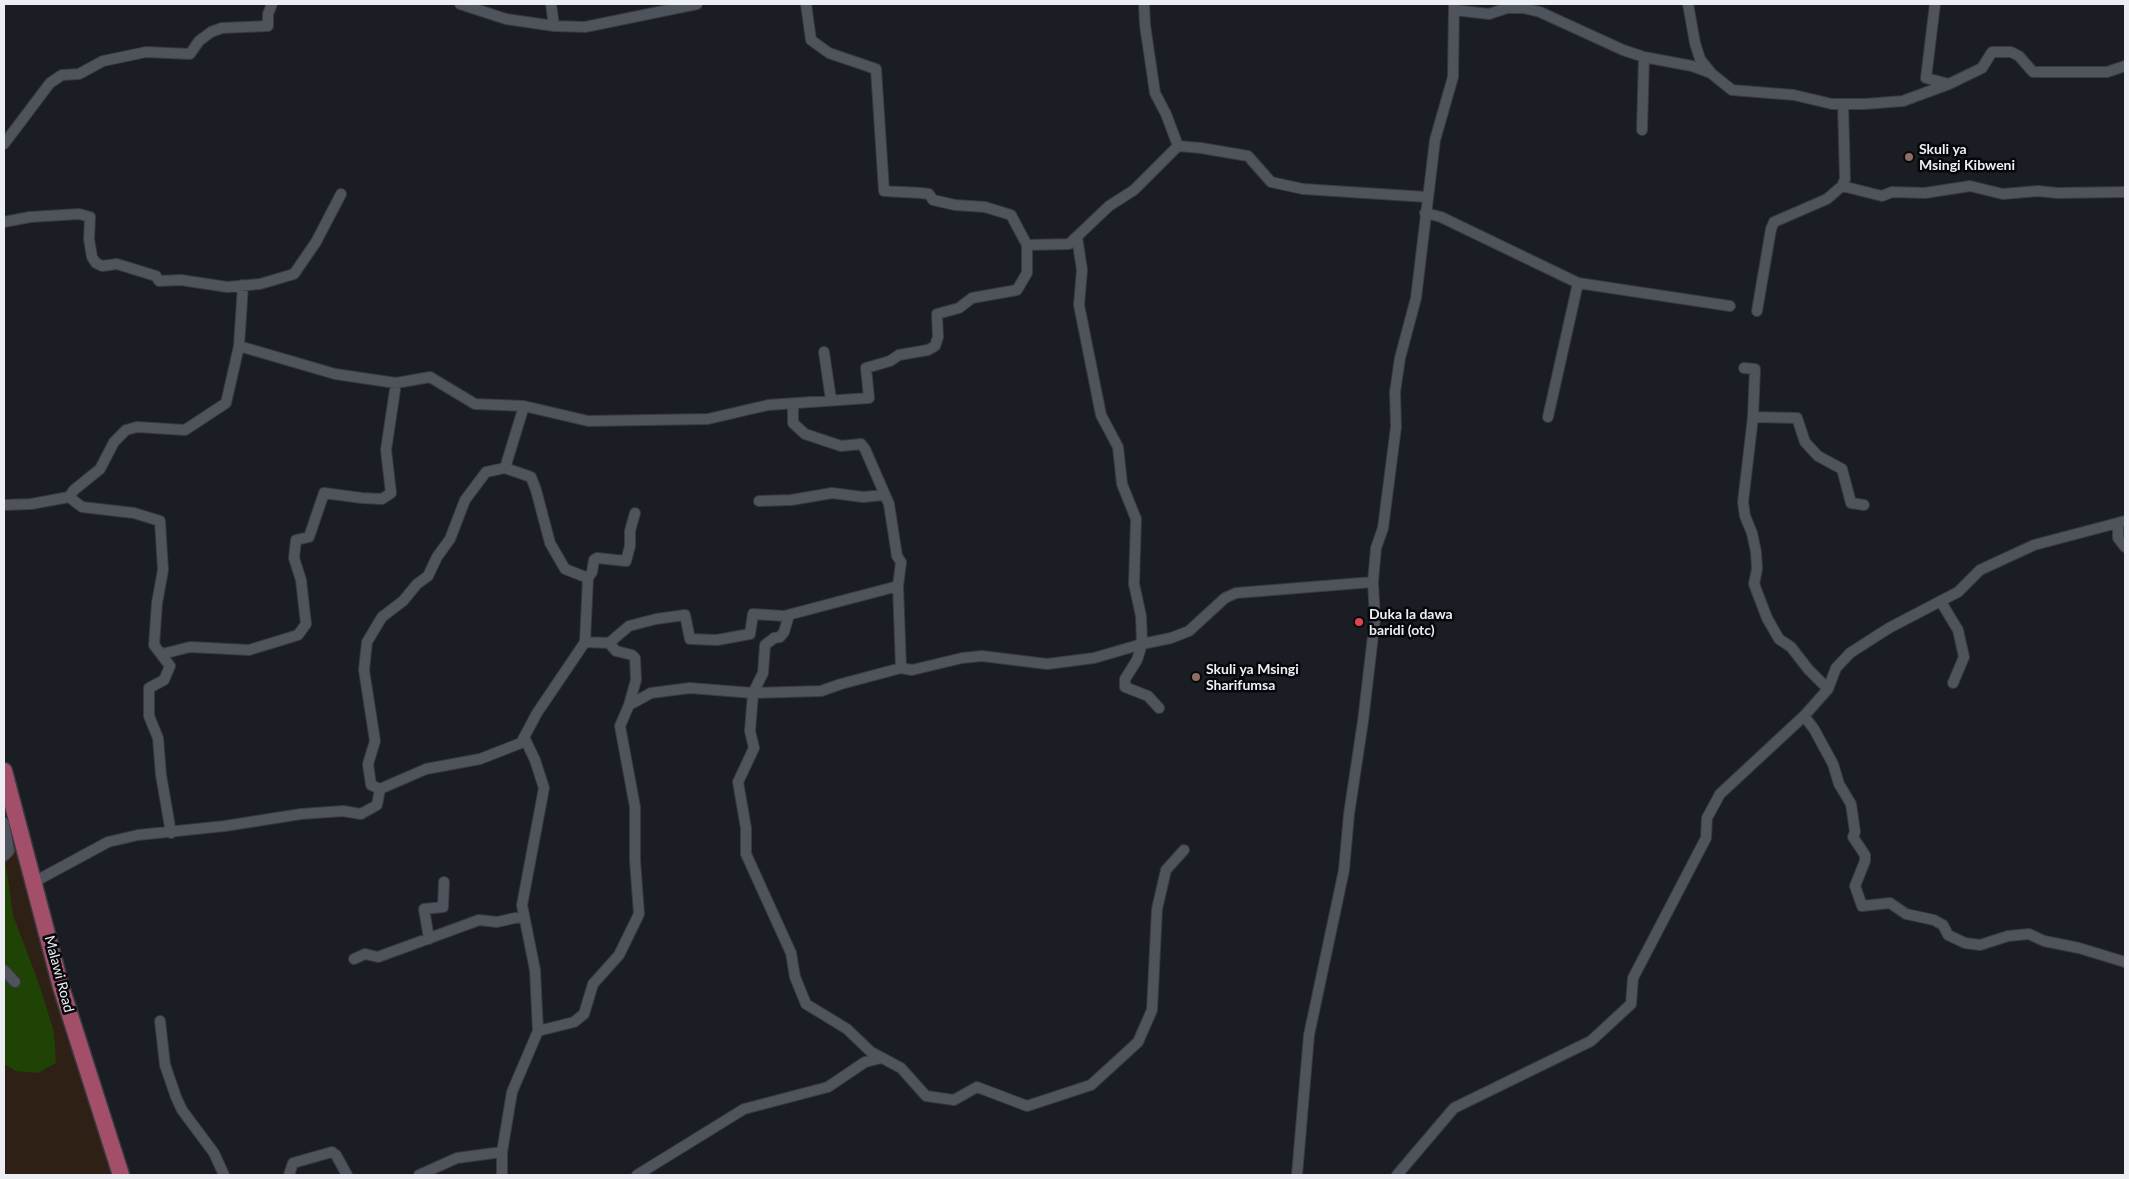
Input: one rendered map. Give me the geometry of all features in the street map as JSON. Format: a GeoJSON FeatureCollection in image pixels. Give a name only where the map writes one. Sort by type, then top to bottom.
{"type":"FeatureCollection","features":[{"type":"Feature","properties":{"kind":"main road","name":"Malawi Road"},"geometry":{"type":"LineString","coordinates":[[4,771],[61,986],[121,1175]]}},
{"type":"Feature","properties":{"kind":"street"},"geometry":{"type":"LineString","coordinates":[[4,144],[50,83],[62,75],[79,74],[103,61],[146,52],[190,54],[199,41],[211,32],[222,28],[268,26],[268,14],[272,4]]}},
{"type":"Feature","properties":{"kind":"street"},"geometry":{"type":"LineString","coordinates":[[460,4],[506,19],[554,26],[585,27],[697,4]]}},
{"type":"Feature","properties":{"kind":"street"},"geometry":{"type":"LineString","coordinates":[[551,4],[554,26]]}},
{"type":"Feature","properties":{"kind":"street"},"geometry":{"type":"LineString","coordinates":[[239,346],[335,374],[396,383],[430,378],[475,404],[524,406],[588,422],[708,419],[768,405],[869,398],[866,368],[890,361],[899,355],[928,350],[935,346],[938,337],[937,314],[959,308],[972,298],[1017,290],[1027,273],[1027,245],[1011,215],[986,207],[964,207],[933,200],[929,194],[884,192],[876,69],[829,53],[812,40],[806,4]]}},
{"type":"Feature","properties":{"kind":"street"},"geometry":{"type":"LineString","coordinates":[[1144,4],[1145,25],[1155,93],[1166,114],[1178,146]]}},
{"type":"Feature","properties":{"kind":"street"},"geometry":{"type":"LineString","coordinates":[[1688,4],[1694,43],[1700,59],[1712,74],[1732,90],[1794,95],[1843,104],[1903,101],[1949,84],[1982,68],[1992,52],[2011,52],[2019,56],[2033,72],[2107,72],[2125,66]]}},
{"type":"Feature","properties":{"kind":"street"},"geometry":{"type":"LineString","coordinates":[[1935,4],[1926,78],[1949,84]]}},
{"type":"Feature","properties":{"kind":"street"},"geometry":{"type":"LineString","coordinates":[[1298,1175],[1309,1035],[1344,870],[1349,814],[1363,721],[1375,619],[1373,582],[1376,548],[1383,528],[1396,427],[1395,392],[1400,358],[1416,298],[1435,140],[1453,77],[1454,7],[1489,14],[1507,8],[1523,8],[1540,12],[1623,50],[1692,66],[1712,74]]}},
{"type":"Feature","properties":{"kind":"street"},"geometry":{"type":"LineString","coordinates":[[1642,130],[1644,56]]}},
{"type":"Feature","properties":{"kind":"street"},"geometry":{"type":"LineString","coordinates":[[1757,311],[1771,229],[1774,222],[1827,199],[1842,186],[1845,179],[1843,104]]}},
{"type":"Feature","properties":{"kind":"street"},"geometry":{"type":"LineString","coordinates":[[1027,245],[1070,244],[1109,206],[1134,190],[1178,146],[1248,156],[1271,182],[1303,189],[1428,197]]}},
{"type":"Feature","properties":{"kind":"street"},"geometry":{"type":"LineString","coordinates":[[1842,186],[1882,196],[1892,192],[1926,193],[1970,186],[2003,194],[2038,191],[2057,193],[2125,192]]}},
{"type":"Feature","properties":{"kind":"street"},"geometry":{"type":"LineString","coordinates":[[4,222],[30,217],[79,214],[90,217],[89,239],[92,257],[96,263],[102,266],[117,264],[156,276],[159,281],[180,280],[227,287],[260,284],[294,274],[316,242],[341,194]]}},
{"type":"Feature","properties":{"kind":"street"},"geometry":{"type":"LineString","coordinates":[[1425,213],[1441,217],[1578,283],[1730,306]]}},
{"type":"Feature","properties":{"kind":"street"},"geometry":{"type":"LineString","coordinates":[[1077,237],[1082,270],[1079,305],[1093,377],[1101,415],[1118,447],[1122,484],[1136,519],[1134,584],[1141,616],[1142,644],[1138,660],[1126,679],[1125,687],[1148,696],[1159,708]]}},
{"type":"Feature","properties":{"kind":"street"},"geometry":{"type":"LineString","coordinates":[[1548,417],[1578,283]]}},
{"type":"Feature","properties":{"kind":"street"},"geometry":{"type":"LineString","coordinates":[[4,505],[31,504],[69,497],[74,490],[100,469],[114,442],[126,430],[137,427],[185,430],[226,403],[239,346],[243,285]]}},
{"type":"Feature","properties":{"kind":"street"},"geometry":{"type":"LineString","coordinates":[[824,352],[831,400]]}},
{"type":"Feature","properties":{"kind":"street"},"geometry":{"type":"LineString","coordinates":[[1744,368],[1755,370],[1753,417],[1743,502],[1745,516],[1752,533],[1756,552],[1757,569],[1754,584],[1766,618],[1779,639],[1791,647],[1808,669],[1828,689]]}},
{"type":"Feature","properties":{"kind":"street"},"geometry":{"type":"LineString","coordinates":[[162,654],[190,647],[249,650],[298,635],[306,624],[301,580],[294,558],[296,540],[309,538],[324,493],[382,499],[391,494],[386,450],[396,383]]}},
{"type":"Feature","properties":{"kind":"street"},"geometry":{"type":"LineString","coordinates":[[793,404],[793,423],[805,434],[841,446],[861,444],[870,458],[889,504],[897,556],[901,562],[898,586],[901,668]]}},
{"type":"Feature","properties":{"kind":"street"},"geometry":{"type":"LineString","coordinates":[[505,468],[524,406]]}},
{"type":"Feature","properties":{"kind":"street"},"geometry":{"type":"LineString","coordinates":[[1753,417],[1797,418],[1806,442],[1818,456],[1842,469],[1851,503],[1864,505]]}},
{"type":"Feature","properties":{"kind":"street"},"geometry":{"type":"LineString","coordinates":[[588,578],[565,569],[554,550],[530,477],[505,468],[486,472],[465,500],[450,539],[437,557],[428,576],[416,584],[403,601],[382,616],[367,642],[364,670],[375,741],[368,764],[371,785],[380,789],[426,769],[480,759],[521,743],[585,642],[588,578],[592,572],[594,560],[597,558],[626,561],[630,546],[630,531],[635,513]]}},
{"type":"Feature","properties":{"kind":"street"},"geometry":{"type":"LineString","coordinates":[[759,501],[791,500],[832,493],[864,497],[884,495]]}},
{"type":"Feature","properties":{"kind":"street"},"geometry":{"type":"LineString","coordinates":[[69,497],[82,507],[134,513],[160,520],[163,570],[157,603],[154,645],[170,666],[164,680],[149,688],[149,716],[158,738],[160,775],[171,833]]}},
{"type":"Feature","properties":{"kind":"street"},"geometry":{"type":"LineString","coordinates":[[1397,1175],[1454,1108],[1591,1040],[1631,1004],[1633,978],[1706,838],[1707,818],[1720,794],[1804,716],[1828,689],[1836,668],[1850,653],[1889,628],[1958,592],[1980,570],[2034,545],[2122,522],[2118,538],[2125,547]]}},
{"type":"Feature","properties":{"kind":"street"},"geometry":{"type":"LineString","coordinates":[[629,704],[651,693],[690,688],[753,693],[821,692],[841,684],[901,668],[912,670],[962,658],[982,656],[1047,664],[1094,658],[1171,638],[1189,631],[1225,598],[1236,593],[1373,582]]}},
{"type":"Feature","properties":{"kind":"street"},"geometry":{"type":"LineString","coordinates":[[585,642],[609,643],[629,626],[656,618],[685,615],[690,639],[717,640],[750,634],[753,614],[789,615],[898,586]]}},
{"type":"Feature","properties":{"kind":"street"},"geometry":{"type":"LineString","coordinates":[[1941,602],[1958,630],[1964,656],[1953,683]]}},
{"type":"Feature","properties":{"kind":"street"},"geometry":{"type":"LineString","coordinates":[[789,615],[784,632],[780,637],[774,638],[766,645],[763,673],[753,693],[750,731],[754,748],[738,782],[746,828],[746,854],[791,953],[795,977],[806,1004],[847,1029],[871,1052],[901,1068],[926,1096],[937,1100],[954,1100],[977,1087],[1027,1106],[1091,1085],[1138,1042],[1152,1010],[1157,909],[1166,870],[1184,850]]}},
{"type":"Feature","properties":{"kind":"street"},"geometry":{"type":"LineString","coordinates":[[538,1031],[574,1022],[584,1014],[593,984],[619,955],[640,914],[635,857],[635,806],[620,726],[636,680],[635,658],[632,655],[616,651],[609,643]]}},
{"type":"Feature","properties":{"kind":"street"},"geometry":{"type":"LineString","coordinates":[[1804,716],[1814,728],[1833,764],[1839,784],[1851,804],[1855,832],[1853,837],[1866,854],[1855,886],[1862,906],[1890,903],[1906,914],[1934,920],[1943,926],[1948,935],[1965,943],[1980,945],[2008,936],[2030,934],[2044,941],[2079,948],[2125,962]]}},
{"type":"Feature","properties":{"kind":"street"},"geometry":{"type":"LineString","coordinates":[[502,1175],[502,1152],[512,1092],[538,1031],[535,970],[522,905],[544,788],[535,760],[524,737]]}},
{"type":"Feature","properties":{"kind":"street"},"geometry":{"type":"LineString","coordinates":[[34,882],[108,842],[138,835],[171,833],[301,814],[343,811],[361,814],[377,805],[380,789]]}},
{"type":"Feature","properties":{"kind":"street"},"geometry":{"type":"LineString","coordinates":[[4,822],[9,851],[4,856]]}},
{"type":"Feature","properties":{"kind":"street"},"geometry":{"type":"LineString","coordinates":[[429,939],[424,909],[443,907],[444,882]]}},
{"type":"Feature","properties":{"kind":"street"},"geometry":{"type":"LineString","coordinates":[[354,959],[366,954],[378,957],[478,920],[497,922],[524,916]]}},
{"type":"Feature","properties":{"kind":"street"},"geometry":{"type":"LineString","coordinates":[[4,970],[15,982]]}},
{"type":"Feature","properties":{"kind":"street"},"geometry":{"type":"LineString","coordinates":[[160,1021],[165,1065],[176,1097],[182,1110],[214,1153],[224,1175]]}},
{"type":"Feature","properties":{"kind":"street"},"geometry":{"type":"LineString","coordinates":[[638,1175],[744,1109],[828,1087],[865,1062],[882,1058]]}},
{"type":"Feature","properties":{"kind":"street"},"geometry":{"type":"LineString","coordinates":[[289,1175],[293,1164],[332,1152],[347,1175]]}},
{"type":"Feature","properties":{"kind":"street"},"geometry":{"type":"LineString","coordinates":[[419,1175],[457,1158],[502,1152]]}},
{"type":"Feature","properties":{"kind":"shaded area"},"geometry":{"type":"Polygon","coordinates":[[[4,777],[33,903],[113,1175],[4,1175],[4,777]]]}},
{"type":"Feature","properties":{"kind":"green space"},"geometry":{"type":"Polygon","coordinates":[[[4,851],[13,915],[39,984],[54,1032],[56,1063],[38,1073],[16,1071],[4,1064],[4,851]]]}},
{"type":"Feature","properties":{"kind":"place","name":"Skuli ya Msingi Kibweni"},"geometry":{"type":"Point","coordinates":[1909,157]}},
{"type":"Feature","properties":{"kind":"place","name":"Duka la dawa baridi (otc)"},"geometry":{"type":"Point","coordinates":[1359,622]}},
{"type":"Feature","properties":{"kind":"place","name":"Skuli ya Msingi Sharifumsa"},"geometry":{"type":"Point","coordinates":[1196,677]}}]}
